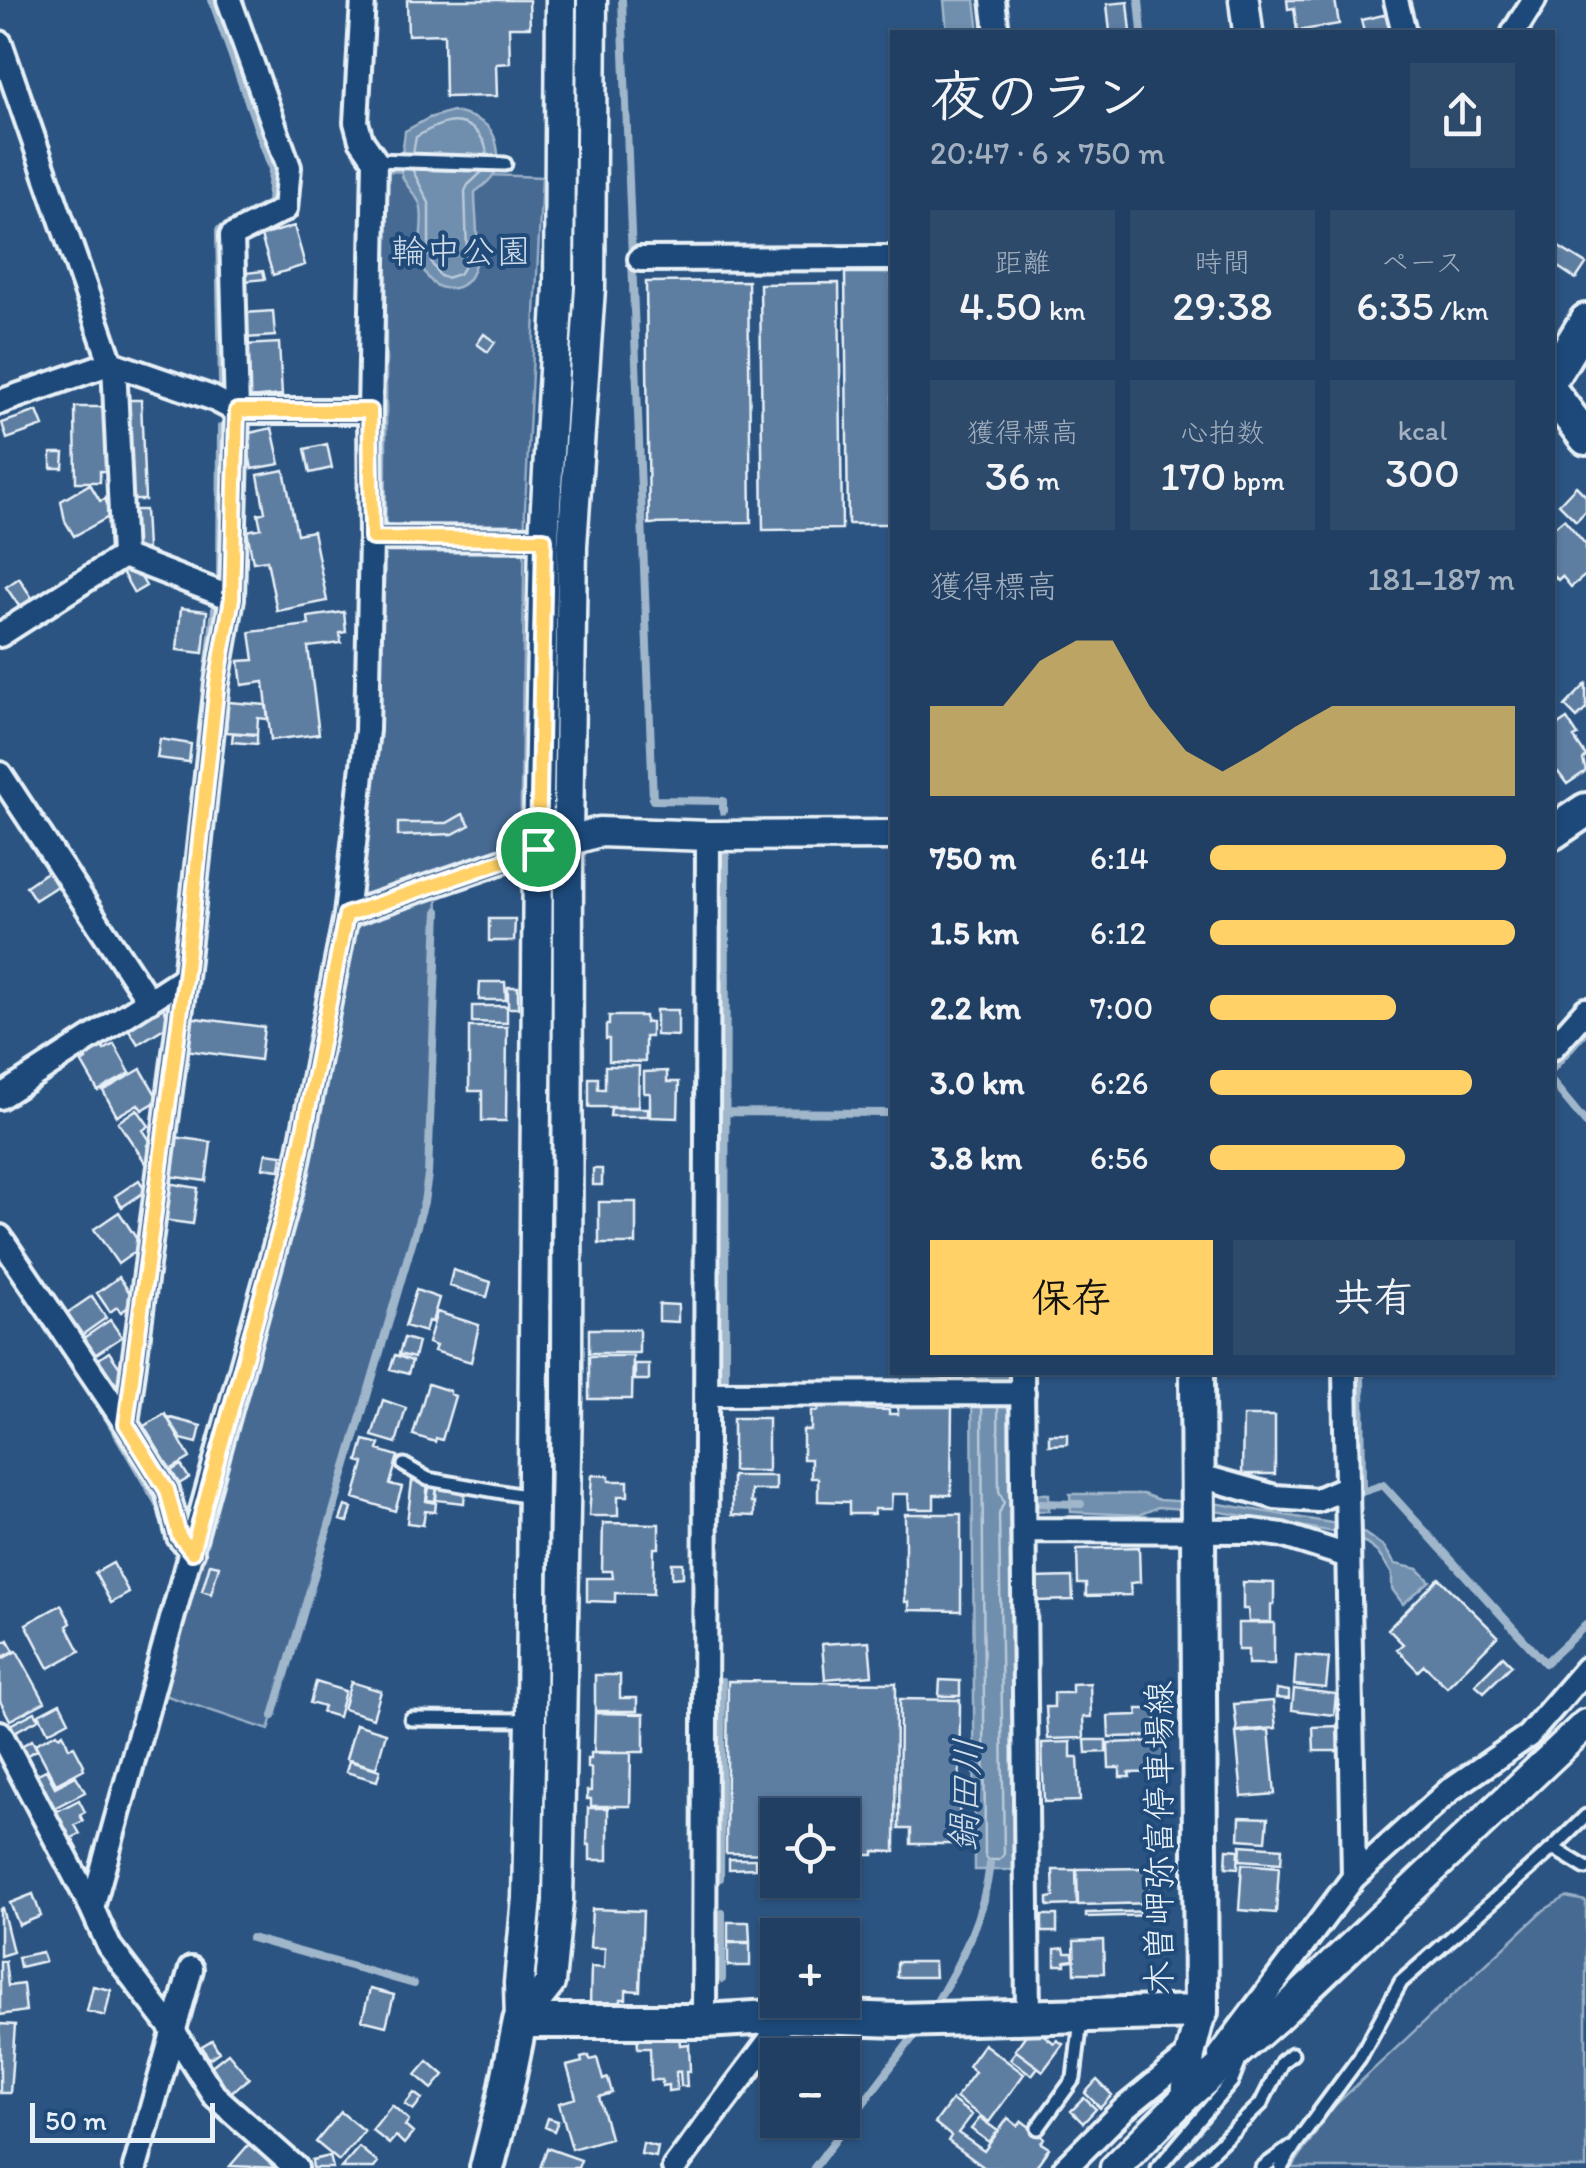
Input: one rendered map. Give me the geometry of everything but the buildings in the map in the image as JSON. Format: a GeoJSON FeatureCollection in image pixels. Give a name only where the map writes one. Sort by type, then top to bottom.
{"type":"FeatureCollection","features":[{"type":"Feature","properties":{"kind":"main road"},"geometry":{"type":"LineString","coordinates":[[1555,372],[1586,321]]}},
{"type":"Feature","properties":{"kind":"main road"},"geometry":{"type":"LineString","coordinates":[[1555,397],[1584,432]]}},
{"type":"Feature","properties":{"kind":"main road"},"geometry":{"type":"LineString","coordinates":[[1555,831],[1586,810]]}},
{"type":"Feature","properties":{"kind":"main road","name":"木曽岬弥富停車場線"},"geometry":{"type":"LineString","coordinates":[[843,2018],[1201,2012],[1197,1375]]}},
{"type":"Feature","properties":{"kind":"main road","name":"木曽岬弥富停車場線"},"geometry":{"type":"LineString","coordinates":[[520,2021],[760,2018]]}},
{"type":"Feature","properties":{"kind":"main road"},"geometry":{"type":"LineString","coordinates":[[487,2168],[520,2021]]}},
{"type":"Feature","properties":{"kind":"street"},"geometry":{"type":"LineString","coordinates":[[126,1424],[185,978],[217,683],[232,598],[237,411],[232,236],[285,209],[290,167],[229,0]]}},
{"type":"Feature","properties":{"kind":"street"},"geometry":{"type":"LineString","coordinates":[[92,1908],[296,1171],[346,915],[366,730],[372,538],[370,411],[384,160],[362,140],[356,122],[362,0]]}},
{"type":"Feature","properties":{"kind":"street"},"geometry":{"type":"LineString","coordinates":[[520,2021],[532,1720],[538,849],[544,539],[559,287],[560,0]]}},
{"type":"Feature","properties":{"kind":"street"},"geometry":{"type":"LineString","coordinates":[[520,2021],[550,1982],[558,1901],[567,1398],[572,545],[590,288],[592,0]]}},
{"type":"Feature","properties":{"kind":"street"},"geometry":{"type":"LineString","coordinates":[[993,0],[996,30]]}},
{"type":"Feature","properties":{"kind":"street"},"geometry":{"type":"LineString","coordinates":[[1244,0],[1248,30]]}},
{"type":"Feature","properties":{"kind":"street"},"geometry":{"type":"LineString","coordinates":[[1396,0],[1404,30]]}},
{"type":"Feature","properties":{"kind":"street"},"geometry":{"type":"LineString","coordinates":[[1515,30],[1534,0]]}},
{"type":"Feature","properties":{"kind":"street"},"geometry":{"type":"LineString","coordinates":[[0,43],[112,364],[123,556]]}},
{"type":"Feature","properties":{"kind":"street"},"geometry":{"type":"LineString","coordinates":[[640,259],[890,258]]}},
{"type":"Feature","properties":{"kind":"street"},"geometry":{"type":"LineString","coordinates":[[0,402],[112,364],[212,398],[237,411],[370,411]]}},
{"type":"Feature","properties":{"kind":"street"},"geometry":{"type":"LineString","coordinates":[[372,538],[544,539]]}},
{"type":"Feature","properties":{"kind":"street"},"geometry":{"type":"LineString","coordinates":[[123,556],[232,598]]}},
{"type":"Feature","properties":{"kind":"street"},"geometry":{"type":"LineString","coordinates":[[0,634],[123,556]]}},
{"type":"Feature","properties":{"kind":"street"},"geometry":{"type":"LineString","coordinates":[[0,774],[149,1001]]}},
{"type":"Feature","properties":{"kind":"street"},"geometry":{"type":"LineString","coordinates":[[346,915],[461,874],[599,832],[890,835]]}},
{"type":"Feature","properties":{"kind":"street"},"geometry":{"type":"LineString","coordinates":[[704,2021],[708,836]]}},
{"type":"Feature","properties":{"kind":"street"},"geometry":{"type":"LineString","coordinates":[[0,1097],[185,978]]}},
{"type":"Feature","properties":{"kind":"street"},"geometry":{"type":"LineString","coordinates":[[1555,1045],[1586,1010]]}},
{"type":"Feature","properties":{"kind":"street"},"geometry":{"type":"LineString","coordinates":[[0,1237],[167,1490],[179,1536],[192,1552]]}},
{"type":"Feature","properties":{"kind":"street"},"geometry":{"type":"LineString","coordinates":[[1345,1375],[1354,1877]]}},
{"type":"Feature","properties":{"kind":"street"},"geometry":{"type":"LineString","coordinates":[[706,1394],[966,1394],[1020,1387],[1028,2017]]}},
{"type":"Feature","properties":{"kind":"street"},"geometry":{"type":"LineString","coordinates":[[1024,1524],[1275,1497],[1317,1500],[1347,1488]]}},
{"type":"Feature","properties":{"kind":"street"},"geometry":{"type":"LineString","coordinates":[[1198,1505],[1253,1531],[1348,1548]]}},
{"type":"Feature","properties":{"kind":"street"},"geometry":{"type":"LineString","coordinates":[[1186,2097],[1354,1877],[1451,1789],[1528,1736],[1586,1670]]}},
{"type":"Feature","properties":{"kind":"street"},"geometry":{"type":"LineString","coordinates":[[1116,2168],[1186,2097],[1586,1724]]}},
{"type":"Feature","properties":{"kind":"street"},"geometry":{"type":"LineString","coordinates":[[0,1733],[109,1946],[173,2030],[214,2095],[296,2168]]}},
{"type":"Feature","properties":{"kind":"street"},"geometry":{"type":"LineString","coordinates":[[135,2168],[192,1969]]}},
{"type":"Feature","properties":{"kind":"street"},"geometry":{"type":"LineString","coordinates":[[1186,2097],[1190,2055],[1201,2012]]}},
{"type":"Feature","properties":{"kind":"street"},"geometry":{"type":"LineString","coordinates":[[674,2168],[786,2018]]}},
{"type":"Feature","properties":{"kind":"street"},"geometry":{"type":"LineString","coordinates":[[1064,2168],[1124,2108],[1190,2055]]}},
{"type":"Feature","properties":{"kind":"lane"},"geometry":{"type":"LineString","coordinates":[[384,160],[505,164]]}},
{"type":"Feature","properties":{"kind":"lane"},"geometry":{"type":"LineString","coordinates":[[404,1465],[428,1479],[534,1497]]}},
{"type":"Feature","properties":{"kind":"lane"},"geometry":{"type":"LineString","coordinates":[[411,1719],[532,1720]]}},
{"type":"Feature","properties":{"kind":"lane"},"geometry":{"type":"LineString","coordinates":[[1282,2168],[1295,2144],[1360,2057],[1401,1982],[1586,1816]]}},
{"type":"Feature","properties":{"kind":"lane"},"geometry":{"type":"LineString","coordinates":[[1553,1848],[1586,1868]]}},
{"type":"Feature","properties":{"kind":"lane"},"geometry":{"type":"LineString","coordinates":[[1038,2128],[1074,2078],[1081,2016]]}},
{"type":"Feature","properties":{"kind":"lane"},"geometry":{"type":"LineString","coordinates":[[1158,2168],[1232,2081],[1249,2042]]}},
{"type":"Feature","properties":{"kind":"lane"},"geometry":{"type":"LineString","coordinates":[[1194,2168],[1261,2104],[1282,2062],[1292,2054]]}},
{"type":"Feature","properties":{"kind":"lane"},"geometry":{"type":"LineString","coordinates":[[1262,2168],[1295,2144]]}},
{"type":"Feature","properties":{"kind":"green space","name":"輪中公園"},"geometry":{"type":"Polygon","coordinates":[[[385,171],[542,177],[525,509],[520,867],[437,890],[424,1202],[269,1730],[164,1695],[291,1221],[357,915],[371,804],[383,623],[385,171]]]}},
{"type":"Feature","properties":{"kind":"green space"},"geometry":{"type":"Polygon","coordinates":[[[1566,1897],[1586,1901],[1586,2168],[1292,2168],[1332,2108],[1544,1910],[1566,1897]]]}},
{"type":"Feature","properties":{"kind":"water"},"geometry":{"type":"Polygon","coordinates":[[[944,0],[975,0],[979,30],[947,30],[944,0]]]}},
{"type":"Feature","properties":{"kind":"water"},"geometry":{"type":"Polygon","coordinates":[[[452,111],[477,119],[489,128],[498,158],[493,175],[475,192],[474,268],[468,280],[458,287],[443,288],[430,280],[422,266],[422,212],[403,178],[401,162],[405,131],[452,111]]]}},
{"type":"Feature","properties":{"kind":"water"},"geometry":{"type":"Polygon","coordinates":[[[972,1375],[1008,1375],[1009,1493],[1049,1494],[1049,1511],[1009,1512],[1014,1870],[975,1870],[972,1375]]]}},
{"type":"Feature","properties":{"kind":"water"},"geometry":{"type":"Polygon","coordinates":[[[1070,1494],[1143,1494],[1159,1500],[1220,1504],[1355,1527],[1384,1547],[1395,1564],[1418,1569],[1430,1581],[1403,1604],[1392,1589],[1392,1574],[1387,1566],[1377,1552],[1356,1536],[1221,1512],[1158,1507],[1139,1515],[1071,1512],[1070,1494]]]}},
{"type":"Feature","properties":{"kind":"waterway"},"geometry":{"type":"LineString","coordinates":[[212,0],[272,169],[270,203],[219,230],[222,384]]}},
{"type":"Feature","properties":{"kind":"waterway"},"geometry":{"type":"LineString","coordinates":[[622,0],[653,800],[723,801],[723,811]]}},
{"type":"Feature","properties":{"kind":"waterway"},"geometry":{"type":"LineString","coordinates":[[1139,0],[1142,30]]}},
{"type":"Feature","properties":{"kind":"waterway"},"geometry":{"type":"LineString","coordinates":[[220,585],[221,427]]}},
{"type":"Feature","properties":{"kind":"waterway"},"geometry":{"type":"LineString","coordinates":[[207,678],[215,609]]}},
{"type":"Feature","properties":{"kind":"waterway"},"geometry":{"type":"LineString","coordinates":[[725,1378],[726,856]]}},
{"type":"Feature","properties":{"kind":"waterway"},"geometry":{"type":"LineString","coordinates":[[273,1716],[424,1202],[438,911]]}},
{"type":"Feature","properties":{"kind":"waterway"},"geometry":{"type":"LineString","coordinates":[[1555,1066],[1586,1030]]}},
{"type":"Feature","properties":{"kind":"waterway"},"geometry":{"type":"LineString","coordinates":[[1555,1086],[1586,1123]]}},
{"type":"Feature","properties":{"kind":"waterway"},"geometry":{"type":"LineString","coordinates":[[726,1112],[890,1113]]}},
{"type":"Feature","properties":{"kind":"waterway"},"geometry":{"type":"LineString","coordinates":[[46,1326],[109,1420],[163,1512]]}},
{"type":"Feature","properties":{"kind":"waterway"},"geometry":{"type":"LineString","coordinates":[[1361,1375],[1362,1492],[1383,1485],[1545,1663],[1586,1625]]}},
{"type":"Feature","properties":{"kind":"waterway"},"geometry":{"type":"LineString","coordinates":[[1040,1503],[1081,1504]]}},
{"type":"Feature","properties":{"kind":"waterway"},"geometry":{"type":"LineString","coordinates":[[720,1878],[722,1681]]}},
{"type":"Feature","properties":{"kind":"waterway","name":"鍋田川"},"geometry":{"type":"LineString","coordinates":[[933,2008],[969,1939],[990,1864]]}},
{"type":"Feature","properties":{"kind":"waterway"},"geometry":{"type":"LineString","coordinates":[[722,1913],[722,1979]]}},
{"type":"Feature","properties":{"kind":"waterway"},"geometry":{"type":"LineString","coordinates":[[251,1938],[414,1984]]}},
{"type":"Feature","properties":{"kind":"waterway","name":"鍋田川"},"geometry":{"type":"LineString","coordinates":[[814,2168],[920,2028]]}},
{"type":"Feature","properties":{"kind":"route"},"geometry":{"type":"LineString","coordinates":[[237,411],[370,411],[372,538],[544,539],[538,849],[346,915],[296,1171],[192,1552],[179,1536],[167,1490],[126,1424],[185,978],[217,683],[232,598],[237,411]]}}]}
